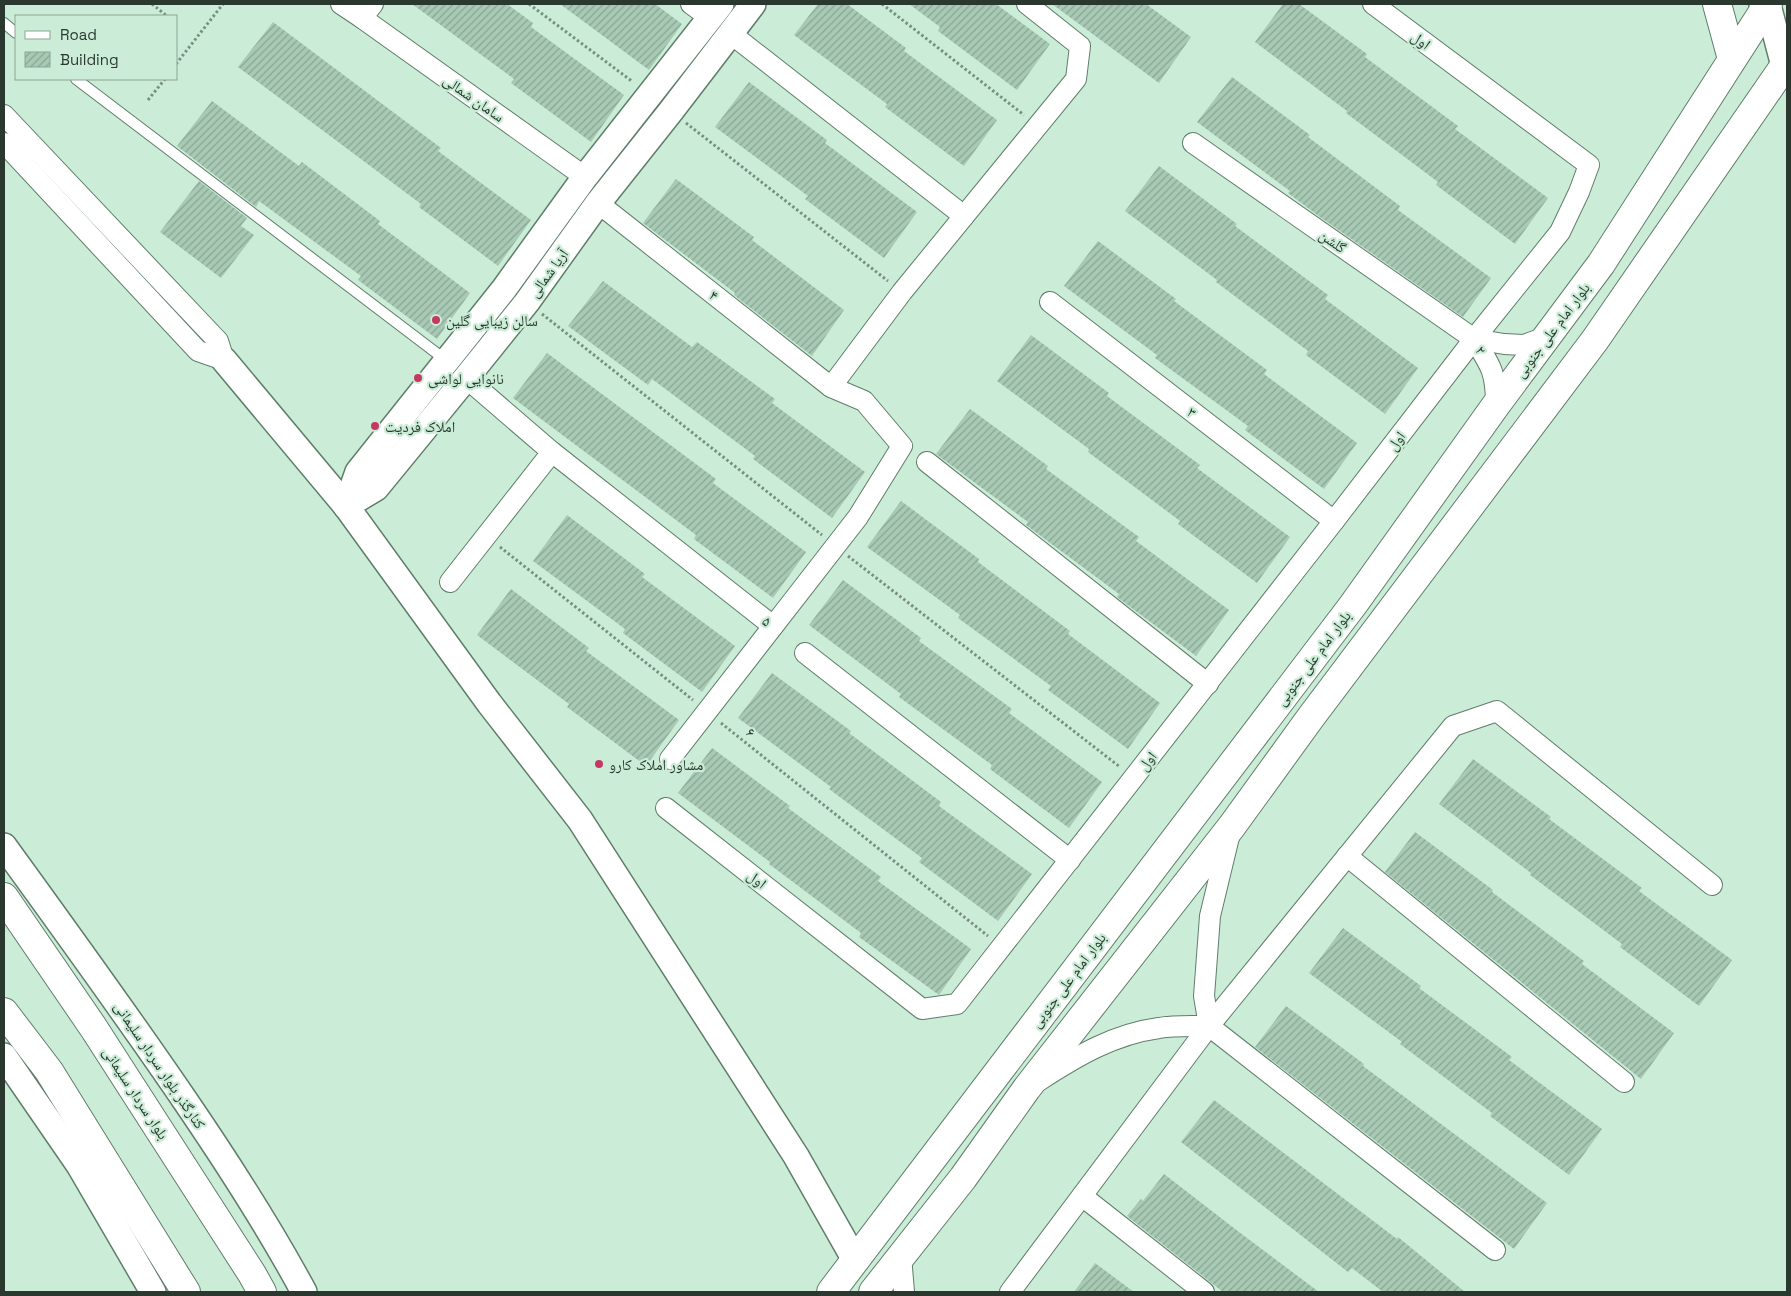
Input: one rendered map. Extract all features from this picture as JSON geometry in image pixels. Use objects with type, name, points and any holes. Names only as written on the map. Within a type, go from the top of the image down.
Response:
[{"type":"main road","points":[[1717,4],[1732,59]]},
{"type":"main road","name":"بلوار امام علی جنوبی","points":[[831,1292],[1353,605],[1496,405],[1601,264],[1765,5]]},
{"type":"main road","points":[[873,1292],[963,1178],[1023,1094],[1232,826],[1323,701],[1596,340],[1786,64]]},
{"type":"main road","name":"بلوار سردار سلیمانی","points":[[4,897],[93,1027],[257,1283]]},
{"type":"main road","points":[[4,1012],[49,1071],[186,1292]]},
{"type":"main road","points":[[992,1080],[1023,1094]]},
{"type":"street","name":"سامان شمالی","points":[[341,4],[367,11],[585,177]]},
{"type":"street","name":"آریا شمالی","points":[[346,506],[376,488],[466,378],[526,302],[598,203],[753,4]]},
{"type":"street","points":[[831,387],[902,292],[1076,78],[1080,46],[1027,4]]},
{"type":"street","name":"اول","points":[[666,808],[922,1009],[957,1004],[1208,684],[1474,339],[1560,232],[1579,192],[1589,165],[1373,4]]},
{"type":"street","points":[[1765,5],[1786,64]]},
{"type":"street","name":"آریا شمالی","points":[[346,506],[358,472],[504,289],[585,177],[650,94],[707,8]]},
{"type":"street","points":[[730,34],[964,216]]},
{"type":"street","points":[[4,115],[218,341],[224,360],[346,506],[489,703],[580,820],[796,1156],[856,1260]]},
{"type":"street","points":[[4,143],[198,350],[224,360]]},
{"type":"street","name":"گلشن","points":[[1193,143],[1474,339]]},
{"type":"street","name":"۴","points":[[598,203],[831,387],[864,401],[902,446],[858,517],[773,626]]},
{"type":"street","name":"۳","points":[[1050,302],[1334,521]]},
{"type":"street","name":"۲","points":[[1474,339],[1524,345],[1546,337]]},
{"type":"street","name":"۲","points":[[1474,339],[1490,365],[1496,382],[1496,405]]},
{"type":"street","name":"۵","points":[[466,378],[552,452],[773,626]]},
{"type":"street","points":[[450,582],[552,452]]},
{"type":"street","points":[[927,462],[1208,684]]},
{"type":"street","points":[[670,759],[773,626]]},
{"type":"street","points":[[805,653],[1070,860]]},
{"type":"street","points":[[1010,1292],[1209,1026],[1453,726],[1497,711],[1712,884]]},
{"type":"street","points":[[1209,1026],[1204,996],[1210,916],[1232,826]]},
{"type":"street","name":"کنارگذر بلوار سردار سلیمانی","points":[[4,846],[122,1008],[227,1162],[286,1257],[304,1292]]},
{"type":"street","points":[[1347,856],[1624,1082]]},
{"type":"street","points":[[93,1027],[122,1008]]},
{"type":"street","points":[[1023,1094],[1076,1056],[1116,1038],[1159,1027],[1209,1026],[1495,1250]]},
{"type":"street","points":[[4,1056],[78,1165],[152,1292]]},
{"type":"street","points":[[24,1086],[49,1071]]},
{"type":"street","points":[[1082,1196],[1204,1292]]},
{"type":"street","points":[[901,1256],[904,1292]]},
{"type":"street","points":[[257,1283],[286,1257]]},
{"type":"lane","points":[[4,23],[15,31]]},
{"type":"lane","points":[[77,80],[447,361]]},
{"type":"path","points":[[152,4],[166,15]]},
{"type":"path","points":[[178,61],[223,4]]},
{"type":"path","points":[[529,4],[650,94]]},
{"type":"path","points":[[882,4],[1038,126]]},
{"type":"path","points":[[148,100],[164,80]]},
{"type":"path","points":[[671,111],[902,292]]},
{"type":"path","name":"۶","points":[[487,536],[1002,947]]},
{"type":"building","points":[[412,4],[507,4],[533,23],[531,27],[624,95],[591,142],[511,83],[514,79]]},
{"type":"building","points":[[560,4],[655,4],[682,24],[649,70]]},
{"type":"building","points":[[818,4],[847,4],[906,48],[904,51],[997,120],[964,166],[885,107],[887,104],[794,35]]},
{"type":"building","points":[[909,4],[996,4],[1050,44],[1017,90],[938,31],[940,27]]},
{"type":"building","points":[[1052,4],[1146,4],[1191,37],[1159,83]]},
{"type":"building","points":[[1283,4],[1299,4],[1367,54],[1365,57],[1458,126],[1455,129],[1548,198],[1515,244],[1436,185],[1438,182],[1346,113],[1347,111],[1255,42]]},
{"type":"building","points":[[273,22],[441,148],[438,151],[531,220],[498,266],[419,207],[421,204],[238,67]]},
{"type":"building","points":[[1232,77],[1310,135],[1308,137],[1400,206],[1398,210],[1491,278],[1463,317],[1320,217],[1288,193],[1290,191],[1197,122]]},
{"type":"building","points":[[749,82],[827,140],[825,143],[917,212],[884,258],[805,199],[808,196],[715,127]]},
{"type":"building","points":[[212,101],[299,166],[302,162],[380,221],[378,224],[470,293],[437,339],[358,280],[361,276],[259,201],[256,207],[177,146]]},
{"type":"building","points":[[1159,166],[1237,224],[1235,226],[1328,295],[1325,299],[1418,368],[1385,414],[1306,355],[1308,351],[1125,211]]},
{"type":"building","points":[[676,179],[754,237],[752,240],[844,310],[812,356],[734,295],[735,293],[643,223]]},
{"type":"building","points":[[199,181],[247,218],[241,226],[254,235],[221,278],[160,232]]},
{"type":"building","points":[[1098,241],[1176,299],[1174,301],[1267,370],[1264,374],[1357,443],[1324,489],[1245,430],[1248,426],[1155,358],[1157,355],[1064,286]]},
{"type":"building","points":[[603,281],[692,347],[697,342],[775,399],[772,403],[865,472],[832,518],[753,459],[755,456],[652,379],[648,385],[568,326]]},
{"type":"building","points":[[1031,335],[1109,393],[1107,396],[1200,465],[1197,468],[1290,537],[1257,583],[1178,524],[1180,521],[1088,452],[1089,449],[997,381]]},
{"type":"building","points":[[547,353],[716,479],[713,483],[806,552],[773,598],[694,539],[696,535],[513,398]]},
{"type":"building","points":[[970,409],[1048,466],[1046,469],[1139,537],[1136,541],[1229,610],[1196,656],[1117,597],[1119,594],[1026,525],[1028,522],[936,454]]},
{"type":"building","points":[[901,501],[979,559],[978,562],[1070,631],[1068,634],[1160,703],[1128,749],[1048,690],[1051,686],[958,618],[960,615],[867,547]]},
{"type":"building","points":[[567,515],[645,574],[642,577],[735,646],[702,692],[623,633],[625,629],[533,561]]},
{"type":"building","points":[[843,580],[921,638],[919,641],[1012,709],[1009,713],[1102,782],[1069,828],[990,769],[992,765],[899,697],[901,694],[809,625]]},
{"type":"building","points":[[511,589],[589,648],[586,651],[679,720],[646,766],[567,707],[569,704],[477,635]]},
{"type":"building","points":[[772,673],[851,731],[849,733],[941,802],[939,806],[1032,874],[998,921],[919,862],[922,858],[738,718]]},
{"type":"building","points":[[712,748],[790,806],[788,808],[881,877],[878,881],[971,949],[939,995],[859,937],[861,933],[678,793]]},
{"type":"building","points":[[1473,759],[1551,817],[1549,819],[1642,888],[1639,891],[1732,960],[1699,1006],[1620,947],[1622,944],[1530,875],[1531,873],[1439,804]]},
{"type":"building","points":[[1415,832],[1493,890],[1492,892],[1584,961],[1582,964],[1674,1033],[1641,1079],[1385,872]]},
{"type":"building","points":[[1343,928],[1421,986],[1419,988],[1512,1057],[1509,1060],[1602,1129],[1569,1175],[1490,1116],[1492,1113],[1400,1044],[1402,1042],[1309,973]]},
{"type":"building","points":[[1286,1006],[1364,1064],[1363,1066],[1547,1203],[1514,1249],[1255,1047]]},
{"type":"building","points":[[1214,1100],[1397,1239],[1398,1237],[1465,1292],[1383,1292],[1352,1268],[1348,1272],[1181,1142]]},
{"type":"building","points":[[1164,1174],[1319,1292],[1223,1292],[1127,1216],[1141,1199],[1143,1201]]},
{"type":"building","points":[[1095,1263],[1134,1292],[1074,1292]]},
{"type":"place","name":"سالن زیبایی گلین","points":[[436,320]]},
{"type":"place","name":"نانوایی لواشی","points":[[418,378]]},
{"type":"place","name":"املاک فردیت","points":[[375,426]]},
{"type":"place","name":"مشاور املاک کارو","points":[[599,764]]}]
